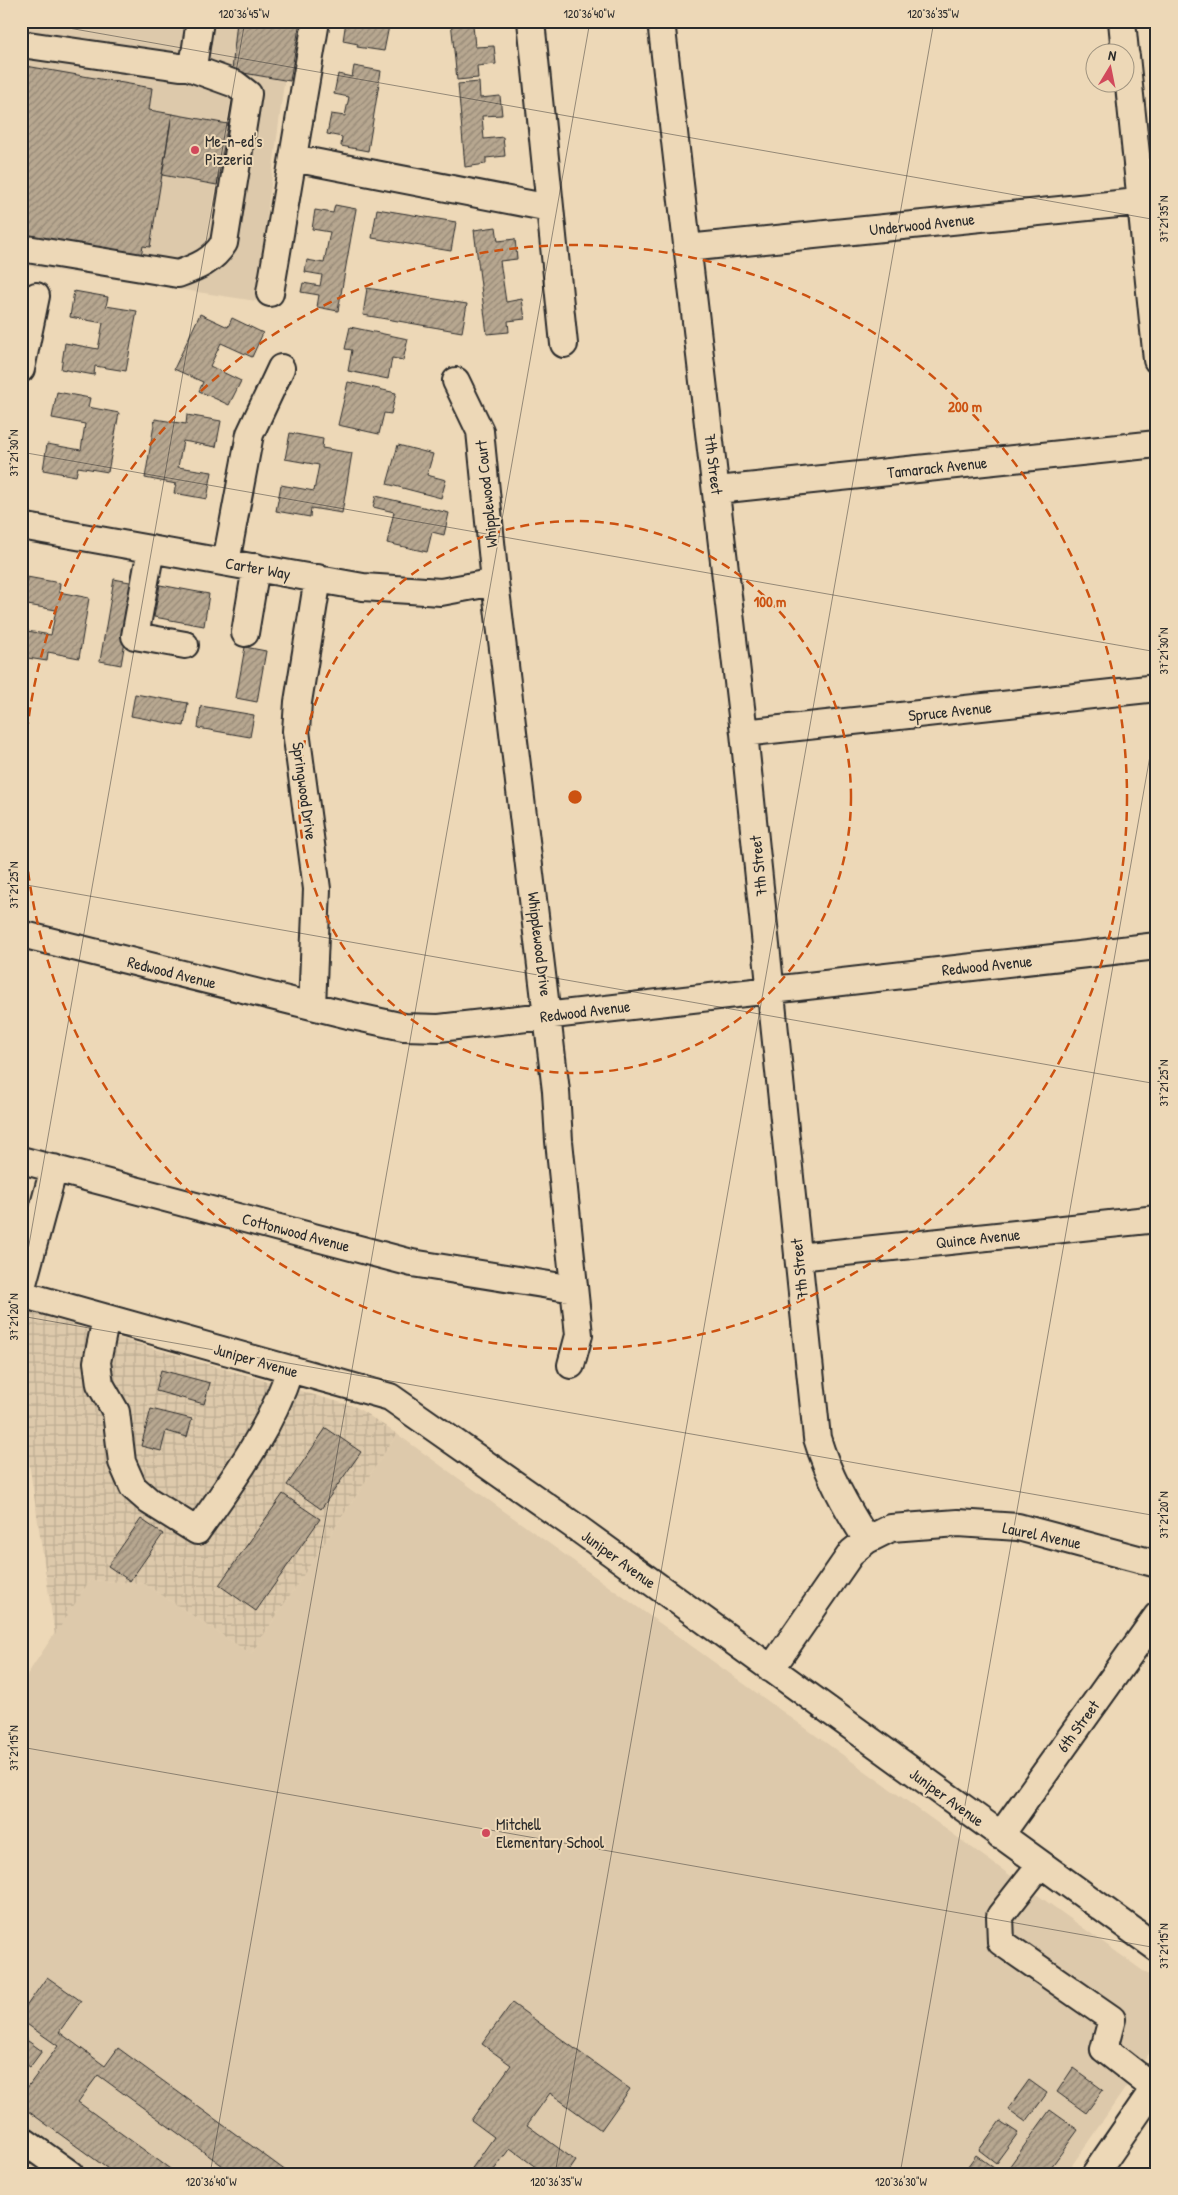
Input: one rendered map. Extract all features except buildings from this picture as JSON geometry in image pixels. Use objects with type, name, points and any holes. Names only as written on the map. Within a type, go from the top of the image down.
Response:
[{"type":"street","points":[[188,66],[194,60],[200,21]]},
{"type":"street","points":[[270,293],[316,21]]},
{"type":"street","points":[[531,21],[564,344]]},
{"type":"street","name":"7th Street","points":[[661,21],[744,733],[817,1438],[825,1464],[840,1497],[867,1540]]},
{"type":"street","points":[[1122,21],[1124,42]]},
{"type":"street","points":[[21,44],[180,67],[188,66],[235,84],[248,94],[224,244],[217,255],[199,266],[178,274],[21,248]]},
{"type":"street","points":[[1131,92],[1149,200],[1157,360]]},
{"type":"street","points":[[293,158],[550,208]]},
{"type":"street","name":"Underwood Avenue","points":[[687,248],[1149,200]]},
{"type":"street","points":[[21,369],[36,296]]},
{"type":"street","points":[[226,562],[250,434],[281,368]]},
{"type":"street","name":"Whipplewood Court","points":[[456,381],[480,431],[495,582]]},
{"type":"street","name":"Tamarack Avenue","points":[[717,490],[1157,444]]},
{"type":"street","name":"Carter Way","points":[[21,526],[363,587],[441,592],[495,582]]},
{"type":"street","points":[[152,548],[135,636],[185,645]]},
{"type":"street","points":[[245,633],[256,567]]},
{"type":"street","name":"Springwood Drive","points":[[312,1006],[316,889],[296,731],[298,702],[318,578]]},
{"type":"street","name":"Whipplewood Drive","points":[[495,582],[548,1015],[579,1335],[571,1365]]},
{"type":"street","name":"Spruce Avenue","points":[[744,733],[1157,688]]},
{"type":"street","name":"Redwood Avenue","points":[[21,934],[404,1027],[439,1028],[1157,946]]},
{"type":"street","name":"Cottonwood Avenue","points":[[21,1160],[412,1263],[574,1289]]},
{"type":"street","points":[[21,1293],[54,1168]]},
{"type":"street","name":"Quince Avenue","points":[[798,1257],[1157,1219]]},
{"type":"street","name":"Juniper Avenue","points":[[21,1293],[390,1396],[573,1525],[1157,1948]]},
{"type":"street","points":[[106,1318],[97,1362],[100,1384],[116,1412],[122,1462],[133,1487],[149,1501],[197,1531],[226,1491],[273,1415],[290,1369]]},
{"type":"street","name":"Laurel Avenue","points":[[867,1540],[891,1528],[958,1523],[1018,1527],[1157,1564]]},
{"type":"street","points":[[771,1669],[852,1552],[867,1540]]},
{"type":"street","name":"6th Street","points":[[1000,1836],[1157,1616]]},
{"type":"street","points":[[1040,1865],[1000,1916],[1001,1942],[1112,2019],[1104,2049],[1155,2086],[1095,2174]]},
{"type":"street","points":[[21,2139],[70,2174]]},
{"type":"shaded area","points":[[21,21],[292,21],[256,301],[21,265]]},
{"type":"shaded area","points":[[21,1310],[356,1407],[397,1434],[251,1654],[145,1584],[90,1580],[55,1635],[21,1409]]},
{"type":"shaded area","name":"Mitchell Elementary School","points":[[397,1434],[1157,1981],[1157,2042],[1066,2174],[38,2174],[21,2161],[21,1684],[90,1580],[145,1584],[251,1654]]},
{"type":"place","name":"Me-n-ed's Pizzeria","points":[[195,150]]},
{"type":"place","name":"Mitchell Elementary School","points":[[486,1833]]}]
